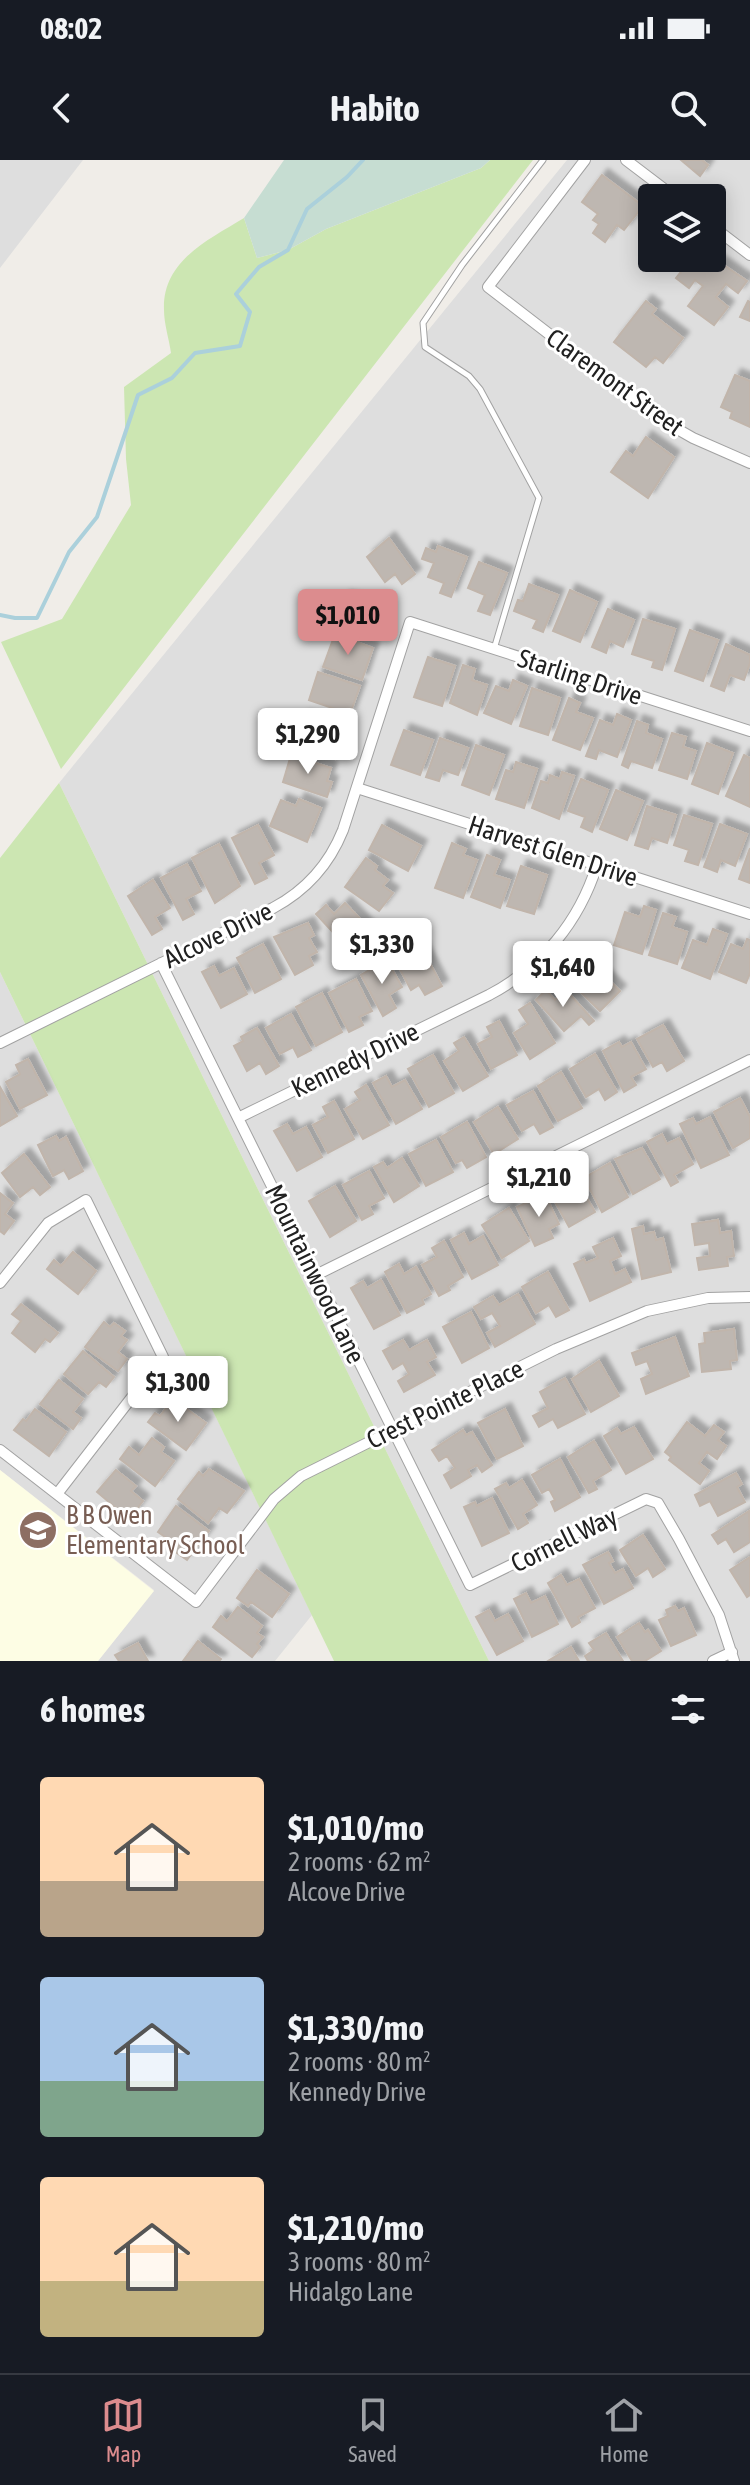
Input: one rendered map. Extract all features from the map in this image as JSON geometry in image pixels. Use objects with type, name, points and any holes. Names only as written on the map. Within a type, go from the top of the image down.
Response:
[{"type":"street","name":"Claremont Street","points":[[585,160],[488,287],[654,415],[693,438],[750,463]]},
{"type":"street","points":[[626,160],[658,184]]},
{"type":"street","points":[[726,237],[750,255]]},
{"type":"street","name":"Starling Drive","points":[[410,622],[750,731]]},
{"type":"street","name":"Alcove Drive","points":[[0,1043],[277,906],[305,886],[336,846],[410,622]]},
{"type":"street","name":"Harvest Glen Drive","points":[[357,788],[750,914]]},
{"type":"street","name":"Kennedy Drive","points":[[238,1118],[489,995],[517,978],[547,953],[568,927],[587,894],[597,865]]},
{"type":"street","name":"Mountainwood Lane","points":[[161,963],[470,1585]]},
{"type":"street","points":[[316,1275],[750,1060]]},
{"type":"street","points":[[0,1283],[48,1223],[86,1200],[163,1357],[57,1494],[0,1450]]},
{"type":"street","name":"Crest Pointe Place","points":[[57,1494],[196,1602],[274,1499],[301,1476],[556,1349],[647,1311],[708,1298],[750,1297]]},
{"type":"street","name":"Cornell Way","points":[[470,1585],[646,1499],[658,1503],[719,1615],[733,1656]]},
{"type":"street","points":[[713,1661],[733,1656]]},
{"type":"lane","points":[[494,649],[539,498],[480,389],[469,376],[425,347],[423,323],[462,265],[543,160]]},
{"type":"shaded area","points":[[0,160],[83,160],[0,268]]},
{"type":"shaded area","points":[[284,160],[490,160],[481,168],[326,229],[288,250],[257,258],[244,218]]},
{"type":"shaded area","points":[[567,160],[750,160],[750,1661],[489,1661],[59,783]]},
{"type":"shaded area","points":[[0,972],[312,1615],[275,1661],[98,1661],[154,1590],[0,1470]]},
{"type":"shaded area","name":"B B Owen Elementary School","points":[[0,1470],[154,1591],[98,1661],[0,1661]]},
{"type":"green space","points":[[490,160],[533,160],[61,769],[1,642],[62,619],[131,505],[124,387],[171,353],[164,315],[165,293],[179,265],[202,244],[244,218],[257,258],[288,250],[326,229],[481,168]]},
{"type":"green space","points":[[59,783],[489,1661],[334,1661],[0,972],[0,858]]},
{"type":"building","points":[[681,160],[702,160],[708,165],[700,176]]},
{"type":"building","points":[[602,175],[638,202],[638,212],[624,230],[617,225],[605,242],[593,233],[599,224],[593,220],[598,214],[582,202]]},
{"type":"building","points":[[726,267],[747,281],[738,293],[726,284],[716,297],[728,307],[714,325],[688,306],[703,286],[695,280],[689,288],[676,278],[681,272],[726,272]]},
{"type":"building","points":[[646,301],[656,309],[652,314],[683,338],[663,363],[655,357],[646,367],[614,342]]},
{"type":"building","points":[[750,302],[750,321],[740,317]]},
{"type":"building","points":[[735,375],[750,381],[750,427],[730,418],[732,412],[721,407]]},
{"type":"building","points":[[646,437],[674,457],[648,498],[611,472],[626,451],[633,456]]},
{"type":"building","points":[[389,538],[415,574],[402,584],[395,574],[385,582],[367,557]]},
{"type":"building","points":[[438,546],[467,557],[451,597],[440,593],[444,583],[428,577],[434,563],[422,559],[426,548],[436,552]]},
{"type":"building","points":[[479,562],[507,573],[490,615],[478,611],[485,595],[468,588]]},
{"type":"building","points":[[529,584],[558,595],[543,632],[533,628],[537,620],[514,611],[518,600],[523,601]]},
{"type":"building","points":[[570,590],[597,602],[580,642],[553,631]]},
{"type":"building","points":[[345,597],[382,608],[377,623],[366,619],[362,633],[336,624]]},
{"type":"building","points":[[608,609],[634,620],[623,647],[610,641],[606,653],[592,647]]},
{"type":"building","points":[[643,619],[675,629],[662,670],[652,667],[654,661],[632,654]]},
{"type":"building","points":[[690,630],[718,640],[703,681],[675,671]]},
{"type":"building","points":[[335,634],[373,648],[362,680],[323,667]]},
{"type":"building","points":[[726,644],[750,655],[750,663],[744,680],[730,675],[724,691],[711,686]]},
{"type":"building","points":[[428,657],[455,666],[442,706],[414,697]]},
{"type":"building","points":[[463,665],[475,669],[472,680],[487,685],[477,715],[450,703]]},
{"type":"building","points":[[318,672],[360,686],[350,714],[309,700]]},
{"type":"building","points":[[513,680],[527,686],[511,724],[484,713],[496,686],[509,691]]},
{"type":"building","points":[[532,688],[560,698],[548,735],[520,726]]},
{"type":"building","points":[[569,698],[580,703],[576,712],[593,718],[580,750],[553,740]]},
{"type":"building","points":[[617,714],[631,720],[617,757],[599,750],[596,759],[586,756],[600,720],[613,725]]},
{"type":"building","points":[[304,717],[345,730],[335,759],[295,746]]},
{"type":"building","points":[[637,721],[648,725],[646,733],[662,739],[652,768],[631,761],[628,768],[622,765]]},
{"type":"building","points":[[404,730],[433,740],[420,775],[391,765]]},
{"type":"building","points":[[672,733],[686,737],[683,747],[696,751],[687,779],[659,770]]},
{"type":"building","points":[[440,738],[468,748],[458,775],[443,770],[439,781],[426,777]]},
{"type":"building","points":[[707,743],[733,753],[718,794],[692,784]]},
{"type":"building","points":[[476,745],[504,755],[489,795],[462,785]]},
{"type":"building","points":[[291,755],[331,768],[327,781],[332,782],[327,797],[283,782]]},
{"type":"building","points":[[744,755],[750,758],[750,807],[726,796]]},
{"type":"building","points":[[516,762],[537,769],[524,808],[496,799],[506,770],[513,772]]},
{"type":"building","points":[[562,772],[574,776],[559,819],[532,808],[541,781],[548,783],[550,775],[560,779]]},
{"type":"building","points":[[581,779],[608,790],[592,832],[581,827],[585,817],[568,811]]},
{"type":"building","points":[[616,790],[643,801],[627,840],[600,829]]},
{"type":"building","points":[[299,799],[321,808],[307,842],[270,826],[281,800],[296,806]]},
{"type":"building","points":[[647,806],[676,815],[667,843],[652,838],[648,849],[635,845]]},
{"type":"building","points":[[684,815],[712,824],[698,865],[685,861],[689,850],[674,845]]},
{"type":"building","points":[[720,824],[747,834],[735,866],[721,860],[717,872],[704,867]]},
{"type":"building","points":[[258,825],[274,855],[259,863],[267,878],[255,884],[232,838]]},
{"type":"building","points":[[382,825],[421,846],[408,871],[369,850]]},
{"type":"building","points":[[452,843],[466,849],[463,855],[477,860],[463,898],[435,888]]},
{"type":"building","points":[[219,844],[240,886],[215,903],[192,858]]},
{"type":"building","points":[[750,848],[750,883],[739,879]]},
{"type":"building","points":[[487,855],[500,860],[494,875],[510,880],[500,908],[471,897]]},
{"type":"building","points":[[366,858],[388,880],[383,886],[393,893],[379,911],[345,887]]},
{"type":"building","points":[[187,864],[201,891],[186,899],[194,914],[183,920],[161,878]]},
{"type":"building","points":[[521,866],[547,875],[534,914],[507,906]]},
{"type":"building","points":[[153,880],[170,908],[155,917],[162,929],[152,935],[128,896]]},
{"type":"building","points":[[345,903],[372,931],[360,942],[352,934],[343,943],[316,914],[326,905],[334,914]]},
{"type":"building","points":[[644,906],[656,910],[642,954],[614,945],[625,912],[640,917]]},
{"type":"building","points":[[663,913],[676,917],[672,927],[687,932],[677,964],[649,955]]},
{"type":"building","points":[[308,923],[314,935],[309,938],[317,952],[309,956],[313,965],[295,975],[274,937]]},
{"type":"building","points":[[713,929],[727,934],[710,979],[682,968],[693,940],[707,945]]},
{"type":"building","points":[[747,939],[750,940],[750,973],[746,983],[719,972],[731,944],[743,949]]},
{"type":"building","points":[[263,944],[281,979],[255,993],[237,958]]},
{"type":"building","points":[[421,946],[442,986],[425,995],[419,985],[411,990],[395,960]]},
{"type":"building","points":[[387,960],[402,987],[389,995],[396,1008],[383,1016],[361,975]]},
{"type":"building","points":[[214,966],[219,976],[234,968],[247,994],[221,1008],[202,972]]},
{"type":"building","points":[[573,966],[586,979],[597,968],[620,991],[600,1011],[564,976]]},
{"type":"building","points":[[356,979],[372,1011],[359,1017],[363,1025],[349,1032],[329,993]]},
{"type":"building","points":[[546,990],[555,1000],[566,990],[594,1021],[589,1025],[581,1016],[564,1031],[536,1000]]},
{"type":"building","points":[[322,993],[342,1032],[316,1046],[296,1007]]},
{"type":"building","points":[[530,1003],[555,1043],[530,1059],[514,1033],[528,1024],[519,1010]]},
{"type":"building","points":[[291,1014],[311,1050],[298,1057],[293,1047],[280,1054],[266,1028]]},
{"type":"building","points":[[499,1021],[517,1055],[491,1069],[478,1044],[492,1037],[487,1027]]},
{"type":"building","points":[[663,1025],[684,1061],[667,1071],[662,1062],[653,1067],[637,1039]]},
{"type":"building","points":[[257,1028],[279,1066],[266,1074],[260,1063],[247,1071],[234,1046],[243,1041],[241,1037]]},
{"type":"building","points":[[464,1037],[488,1076],[463,1091],[444,1061],[459,1051],[454,1043]]},
{"type":"building","points":[[619,1042],[622,1047],[631,1042],[646,1069],[631,1077],[636,1085],[624,1092],[603,1051]]},
{"type":"building","points":[[595,1054],[617,1092],[605,1100],[599,1089],[586,1097],[570,1069]]},
{"type":"building","points":[[433,1055],[454,1093],[429,1107],[408,1069]]},
{"type":"building","points":[[28,1059],[47,1095],[20,1109],[6,1082],[20,1074],[16,1065]]},
{"type":"building","points":[[561,1072],[582,1108],[558,1121],[538,1086]]},
{"type":"building","points":[[386,1076],[392,1087],[405,1080],[422,1109],[396,1124],[373,1083]]},
{"type":"building","points":[[366,1085],[389,1125],[363,1139],[345,1109],[360,1100],[355,1092]]},
{"type":"building","points":[[0,1087],[17,1116],[0,1126]]},
{"type":"building","points":[[533,1091],[553,1127],[540,1134],[534,1124],[522,1131],[507,1105]]},
{"type":"building","points":[[740,1098],[750,1117],[750,1138],[733,1148],[714,1112]]},
{"type":"building","points":[[334,1101],[354,1139],[328,1153],[313,1125],[328,1117],[323,1107]]},
{"type":"building","points":[[498,1107],[518,1139],[494,1154],[474,1122]]},
{"type":"building","points":[[710,1117],[729,1155],[701,1168],[680,1124],[693,1118],[696,1124]]},
{"type":"building","points":[[467,1122],[486,1157],[467,1168],[462,1160],[456,1163],[441,1137]]},
{"type":"building","points":[[287,1124],[293,1134],[306,1127],[322,1157],[297,1171],[274,1131]]},
{"type":"building","points":[[662,1134],[667,1144],[679,1138],[693,1164],[674,1175],[678,1182],[671,1186],[647,1142]]},
{"type":"building","points":[[56,1136],[59,1141],[66,1137],[83,1171],[69,1179],[64,1170],[53,1176],[38,1145]]},
{"type":"building","points":[[436,1140],[453,1172],[426,1186],[409,1154]]},
{"type":"building","points":[[642,1148],[660,1179],[633,1194],[615,1159]]},
{"type":"building","points":[[24,1154],[50,1187],[40,1195],[33,1187],[20,1197],[2,1173]]},
{"type":"building","points":[[402,1158],[419,1186],[394,1202],[374,1167],[383,1162],[387,1168]]},
{"type":"building","points":[[610,1163],[628,1197],[602,1212],[584,1178]]},
{"type":"building","points":[[369,1171],[384,1198],[369,1206],[373,1214],[362,1220],[343,1185]]},
{"type":"building","points":[[562,1184],[567,1193],[580,1186],[595,1212],[569,1227],[549,1191]]},
{"type":"building","points":[[335,1186],[356,1221],[330,1237],[309,1201]]},
{"type":"building","points":[[0,1193],[13,1203],[5,1214],[14,1221],[4,1234],[0,1231]]},
{"type":"building","points":[[545,1194],[559,1224],[549,1229],[553,1238],[535,1246],[517,1207]]},
{"type":"building","points":[[509,1208],[529,1241],[502,1258],[482,1225]]},
{"type":"building","points":[[718,1220],[720,1233],[731,1231],[734,1256],[727,1257],[728,1266],[699,1270],[697,1258],[710,1256],[709,1243],[695,1245],[692,1224]]},
{"type":"building","points":[[643,1226],[644,1234],[654,1232],[656,1240],[663,1238],[671,1272],[642,1279],[632,1229]]},
{"type":"building","points":[[464,1233],[469,1244],[483,1236],[498,1265],[472,1279],[451,1240]]},
{"type":"building","points":[[613,1238],[621,1256],[610,1261],[615,1274],[625,1269],[631,1282],[590,1301],[574,1264],[584,1259],[586,1263],[598,1258],[593,1247]]},
{"type":"building","points":[[444,1241],[463,1277],[439,1296],[422,1265],[437,1257],[432,1248]]},
{"type":"building","points":[[73,1252],[96,1271],[78,1294],[47,1269],[54,1260],[61,1266]]},
{"type":"building","points":[[399,1264],[404,1274],[416,1267],[431,1294],[422,1299],[424,1304],[407,1313],[385,1272]]},
{"type":"building","points":[[548,1272],[569,1310],[556,1317],[549,1305],[536,1313],[522,1287]]},
{"type":"building","points":[[381,1280],[400,1315],[374,1329],[351,1288],[363,1281],[367,1288]]},
{"type":"building","points":[[518,1294],[535,1324],[495,1347],[487,1333],[500,1326],[492,1313],[481,1319],[474,1307],[493,1296],[499,1305]]},
{"type":"building","points":[[21,1304],[58,1333],[50,1342],[45,1339],[35,1352],[12,1333],[21,1321],[12,1314]]},
{"type":"building","points":[[471,1312],[489,1348],[462,1363],[443,1327]]},
{"type":"building","points":[[104,1322],[110,1327],[114,1323],[125,1331],[121,1336],[127,1340],[118,1352],[127,1359],[118,1371],[85,1347]]},
{"type":"building","points":[[734,1329],[737,1360],[730,1361],[731,1369],[702,1372],[699,1344],[705,1343],[704,1333]]},
{"type":"building","points":[[675,1337],[689,1376],[646,1394],[641,1379],[652,1374],[647,1361],[636,1365],[632,1353]]},
{"type":"building","points":[[403,1340],[409,1350],[427,1340],[436,1357],[427,1362],[435,1375],[404,1392],[398,1381],[409,1374],[403,1363],[393,1369],[383,1351]]},
{"type":"building","points":[[83,1351],[114,1377],[106,1387],[99,1382],[88,1394],[64,1374]]},
{"type":"building","points":[[599,1361],[619,1396],[591,1412],[572,1379]]},
{"type":"building","points":[[565,1378],[585,1414],[558,1428],[553,1419],[539,1427],[533,1416],[548,1408],[540,1392]]},
{"type":"building","points":[[59,1380],[83,1399],[73,1412],[81,1418],[73,1429],[40,1404]]},
{"type":"building","points":[[173,1399],[206,1423],[186,1450],[148,1422],[155,1413],[160,1416]]},
{"type":"building","points":[[35,1409],[66,1432],[49,1456],[14,1430]]},
{"type":"building","points":[[505,1409],[523,1446],[497,1459],[478,1423]]},
{"type":"building","points":[[687,1422],[705,1436],[714,1425],[724,1432],[718,1440],[726,1446],[717,1459],[707,1452],[699,1463],[709,1471],[700,1484],[669,1460],[671,1457],[665,1452]]},
{"type":"building","points":[[634,1427],[653,1459],[626,1474],[604,1436],[617,1428],[621,1434]]},
{"type":"building","points":[[463,1430],[466,1435],[472,1432],[492,1465],[482,1472],[477,1465],[468,1470],[471,1476],[451,1488],[444,1475],[455,1468],[447,1456],[439,1461],[432,1450]]},
{"type":"building","points":[[152,1438],[164,1447],[161,1452],[174,1461],[155,1486],[120,1459],[129,1447],[139,1455]]},
{"type":"building","points":[[594,1441],[611,1470],[593,1481],[597,1489],[589,1493],[568,1457]]},
{"type":"building","points":[[560,1459],[580,1497],[555,1511],[551,1502],[555,1500],[549,1489],[542,1493],[532,1475]]},
{"type":"building","points":[[209,1469],[244,1491],[227,1513],[219,1508],[208,1523],[178,1499],[199,1472],[203,1476]]},
{"type":"building","points":[[116,1470],[136,1486],[131,1491],[143,1501],[129,1519],[97,1492]]},
{"type":"building","points":[[736,1473],[742,1484],[737,1487],[745,1502],[718,1516],[710,1501],[700,1506],[695,1495]]},
{"type":"building","points":[[522,1480],[537,1505],[523,1514],[528,1523],[518,1529],[495,1489],[506,1483],[509,1488]]},
{"type":"building","points":[[492,1498],[509,1533],[482,1546],[464,1507],[475,1502],[477,1506]]},
{"type":"building","points":[[176,1506],[209,1531],[187,1560],[174,1551],[178,1546],[158,1532]]},
{"type":"building","points":[[749,1511],[750,1542],[734,1552],[726,1539],[718,1544],[712,1535]]},
{"type":"building","points":[[643,1535],[665,1569],[653,1577],[648,1568],[636,1576],[620,1550]]},
{"type":"building","points":[[608,1552],[613,1561],[609,1563],[615,1573],[623,1569],[633,1588],[604,1604],[583,1565]]},
{"type":"building","points":[[750,1557],[750,1595],[747,1597],[730,1570]]},
{"type":"building","points":[[257,1570],[289,1594],[272,1617],[251,1602],[248,1606],[237,1598]]},
{"type":"building","points":[[561,1575],[567,1585],[579,1579],[595,1608],[578,1617],[580,1622],[572,1627],[548,1583]]},
{"type":"building","points":[[526,1593],[531,1603],[545,1596],[558,1624],[532,1637],[514,1599]]},
{"type":"building","points":[[675,1606],[678,1611],[684,1608],[696,1635],[671,1646],[659,1620],[668,1616],[666,1610]]},
{"type":"building","points":[[238,1607],[262,1626],[257,1633],[263,1637],[257,1644],[260,1647],[252,1657],[213,1627],[221,1616],[227,1621]]},
{"type":"building","points":[[489,1610],[495,1621],[508,1614],[523,1641],[497,1655],[476,1617]]},
{"type":"building","points":[[639,1623],[645,1632],[648,1630],[661,1651],[645,1661],[632,1661],[617,1637]]},
{"type":"building","points":[[606,1633],[623,1661],[588,1661],[585,1656],[594,1650],[589,1643]]},
{"type":"building","points":[[198,1641],[221,1659],[183,1661]]},
{"type":"building","points":[[138,1643],[148,1661],[119,1661],[115,1655]]},
{"type":"building","points":[[571,1647],[579,1661],[548,1661]]},
{"type":"waterway","points":[[0,615],[37,618],[69,552],[97,517],[138,395],[172,378],[195,353],[240,346],[250,312],[236,294],[259,267],[288,250],[307,209],[363,160]]},
{"type":"place","name":"B B Owen Elementary School","points":[[38,1530]]}]
